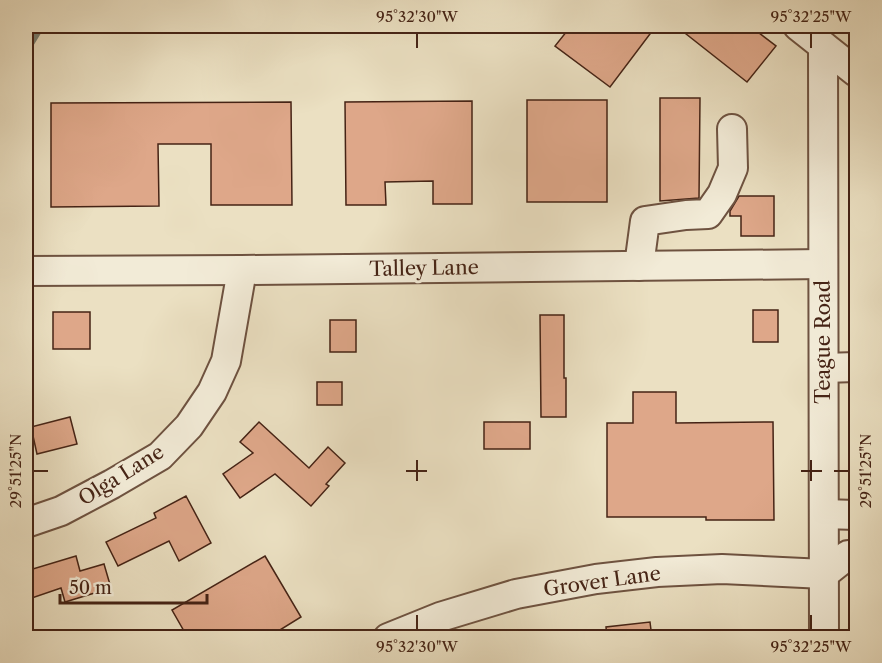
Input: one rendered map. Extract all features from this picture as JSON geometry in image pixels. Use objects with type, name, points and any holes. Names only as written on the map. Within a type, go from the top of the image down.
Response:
[{"type":"street","points":[[798,26],[856,72]]},
{"type":"street","name":"Teague Road","points":[[823,46],[824,638]]},
{"type":"street","points":[[639,266],[645,221],[708,214],[722,194],[733,168],[732,129]]},
{"type":"street","name":"Talley Lane","points":[[26,270],[823,264]]},
{"type":"street","name":"Olga Lane","points":[[26,523],[61,511],[160,456],[189,426],[212,392],[226,361],[242,270]]},
{"type":"street","points":[[824,368],[856,367]]},
{"type":"street","points":[[824,514],[856,514]]},
{"type":"street","points":[[824,574],[848,555],[856,555]]},
{"type":"street","name":"Grover Lane","points":[[388,638],[440,617],[516,594],[596,579],[657,572],[722,569],[824,574]]},
{"type":"building","points":[[571,26],[656,26],[610,87],[555,46]]},
{"type":"building","points":[[676,26],[750,26],[776,46],[747,82]]},
{"type":"building","points":[[660,98],[700,98],[699,198],[660,201]]},
{"type":"building","points":[[527,100],[607,100],[607,202],[527,202]]},
{"type":"building","points":[[472,101],[472,204],[433,204],[433,181],[385,182],[386,205],[346,205],[345,102]]},
{"type":"building","points":[[291,102],[292,205],[211,205],[211,144],[158,144],[159,206],[51,207],[51,103]]},
{"type":"building","points":[[739,196],[774,196],[774,236],[741,236],[741,216],[730,216],[730,211]]},
{"type":"building","points":[[753,310],[778,310],[778,342],[753,342]]},
{"type":"building","points":[[53,312],[90,312],[90,349],[53,349]]},
{"type":"building","points":[[540,315],[564,315],[566,417],[541,417]]},
{"type":"building","points":[[330,320],[356,320],[356,352],[330,352]]},
{"type":"building","points":[[317,382],[342,382],[342,405],[317,405]]},
{"type":"building","points":[[633,392],[676,392],[676,423],[773,422],[774,520],[607,517],[607,423],[633,423]]},
{"type":"building","points":[[70,417],[77,444],[37,454],[31,427]]},
{"type":"building","points":[[259,422],[309,468],[328,447],[345,463],[326,484],[329,486],[311,506],[275,474],[240,498],[223,474],[253,453],[240,442]]},
{"type":"building","points":[[484,422],[530,422],[530,449],[484,449]]},
{"type":"building","points":[[186,496],[211,543],[179,561],[169,541],[118,566],[106,542],[156,518],[154,513]]},
{"type":"building","points":[[76,556],[80,571],[104,564],[111,588],[65,602],[61,588],[26,600],[26,571]]},
{"type":"building","points":[[265,556],[301,617],[267,638],[188,638],[172,610]]},
{"type":"building","points":[[650,622],[652,638],[607,638],[606,627]]},
{"type":"waterway","points":[[26,52],[42,26]]}]
